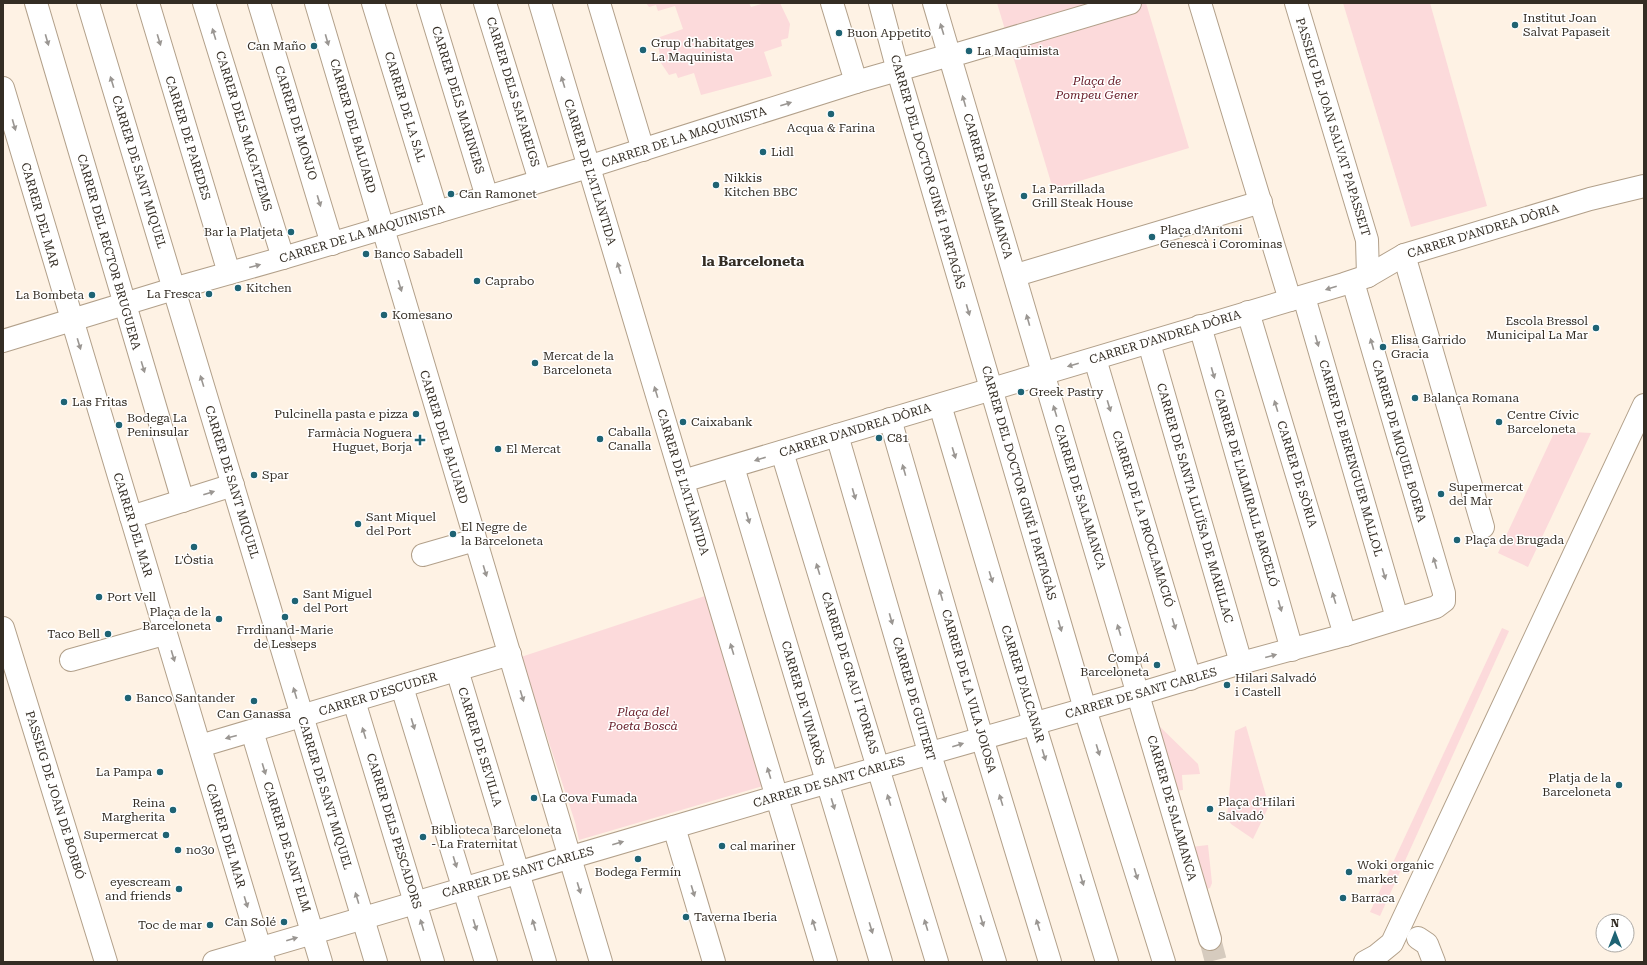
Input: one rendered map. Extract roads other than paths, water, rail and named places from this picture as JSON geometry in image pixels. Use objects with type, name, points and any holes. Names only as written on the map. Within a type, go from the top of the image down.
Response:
[{"type":"street","name":"CARRER DEL RECTOR BRUGUERA","points":[[36,3],[183,501]]},
{"type":"street","name":"CARRER DE SANT MIQUEL","points":[[88,3],[376,962]]},
{"type":"street","name":"CARRER DE PAREDES","points":[[148,3],[228,273]]},
{"type":"street","name":"CARRER DELS MAGATZEMS","points":[[204,3],[283,258]]},
{"type":"street","name":"CARRER DE MONJO","points":[[259,3],[332,244]]},
{"type":"street","name":"CARRER DEL BALUARD","points":[[316,3],[601,962]]},
{"type":"street","name":"CARRER DE LA SAL","points":[[373,3],[437,212]]},
{"type":"street","name":"CARRER DELS MARINERS","points":[[428,3],[487,197]]},
{"type":"street","name":"CARRER DELS SAFAREIGS","points":[[485,3],[540,181]]},
{"type":"street","name":"CARRER DE L'ATLÀNTIDA","points":[[540,3],[826,962]]},
{"type":"street","points":[[599,3],[643,150]]},
{"type":"street","points":[[832,3],[856,82]]},
{"type":"street","name":"CARRER DEL DOCTOR GINÉ I PARTAGÀS","points":[[880,3],[898,71],[1085,709],[1164,962]]},
{"type":"street","name":"CARRER DE SALAMANCA","points":[[934,3],[955,54],[1044,374],[1210,939]]},
{"type":"street","name":"CARRER DE LA MAQUINISTA","points":[[3,341],[588,167],[856,82],[1130,3]]},
{"type":"street","name":"CARRER DE BERENGUER MALLOL","points":[[1200,3],[1261,202],[1297,298],[1397,618]]},
{"type":"street","name":"PASSEIG DE JOAN SALVAT PAPASSEIT","points":[[1296,3],[1367,240],[1361,279]]},
{"type":"street","name":"CARRER DEL MAR","points":[[3,88],[262,955]]},
{"type":"street","name":"CARRER D'ANDREA DÒRIA","points":[[683,481],[1361,279],[1404,255],[1590,199],[1644,186]]},
{"type":"street","points":[[1023,273],[1261,202]]},
{"type":"street","points":[[1404,255],[1484,527]]},
{"type":"street","name":"CARRER DE MIQUEL BOERA","points":[[1361,279],[1444,593],[1444,601]]},
{"type":"street","name":"CARRER DE SÒRIA","points":[[1248,312],[1345,635]]},
{"type":"street","name":"CARRER DE L'ALMIRALL BARCELÓ","points":[[1200,326],[1292,650]]},
{"type":"street","name":"CARRER DE SANTA LLUÏSA DE MARILLAC","points":[[1149,343],[1241,663]]},
{"type":"street","name":"CARRER DE LA PROCLAMACIÓ","points":[[1095,359],[1190,679]]},
{"type":"street","name":"CARRER D'ALCANAR","points":[[940,405],[1034,724],[1107,962]]},
{"type":"street","points":[[1365,962],[1376,956],[1392,942],[1644,405]]},
{"type":"street","name":"CARRER DE LA VILA JOIOSA","points":[[890,420],[982,738],[1050,962]]},
{"type":"street","name":"CARRER DE GUITERT","points":[[837,435],[930,753],[995,962]]},
{"type":"street","name":"CARRER DE GRAU I TORRAS","points":[[782,452],[937,962]]},
{"type":"street","name":"CARRER DE VINARÒS","points":[[733,467],[881,962]]},
{"type":"street","points":[[131,517],[233,485]]},
{"type":"street","points":[[423,555],[475,540]]},
{"type":"street","name":"CARRER DE SANT CARLES","points":[[214,962],[262,955],[313,933],[416,902],[1241,663],[1345,635],[1436,607],[1444,601]]},
{"type":"street","name":"PASSEIG DE JOAN DE BORBÓ","points":[[3,628],[106,962]]},
{"type":"street","points":[[71,660],[157,636]]},
{"type":"street","name":"CARRER D'ESCUDER","points":[[200,746],[302,717],[510,654]]},
{"type":"street","name":"CARRER DE SEVILLA","points":[[457,670],[545,962]]},
{"type":"street","points":[[402,687],[486,962]]},
{"type":"street","name":"CARRER DELS PESCADORS","points":[[354,701],[434,962]]},
{"type":"street","name":"CARRER DE SANT ELM","points":[[252,731],[321,962]]},
{"type":"street","points":[[674,827],[714,962]]},
{"type":"tunnel","points":[[1210,939],[1216,962]]},
{"type":"place","name":"Institut Joan Salvat Papaseit","points":[[1515,25]]},
{"type":"place","name":"Buon Appetito","points":[[839,33]]},
{"type":"place","name":"Can Maño","points":[[314,46]]},
{"type":"place","name":"Grup d'habitatges La Maquinista","points":[[643,50]]},
{"type":"place","name":"La Maquinista","points":[[969,51]]},
{"type":"place","name":"Acqua & Farina","points":[[831,114]]},
{"type":"place","name":"Lidl","points":[[763,152]]},
{"type":"place","name":"Nikkis Kitchen BBC","points":[[716,185]]},
{"type":"place","name":"Can Ramonet","points":[[451,194]]},
{"type":"place","name":"La Parrillada Grill Steak House","points":[[1024,196]]},
{"type":"place","name":"Bar la Platjeta","points":[[291,232]]},
{"type":"place","name":"Plaça d'Antoni Genescà i Corominas","points":[[1152,237]]},
{"type":"place","name":"Banco Sabadell","points":[[366,254]]},
{"type":"place","name":"Caprabo","points":[[477,281]]},
{"type":"place","name":"Kitchen","points":[[238,288]]},
{"type":"place","name":"La Fresca","points":[[209,294]]},
{"type":"place","name":"La Bombeta","points":[[92,295]]},
{"type":"place","name":"Komesano","points":[[384,315]]},
{"type":"place","name":"Escola Bressol Municipal La Mar","points":[[1596,328]]},
{"type":"place","name":"Elisa Garrido Gracia","points":[[1383,347]]},
{"type":"place","name":"Mercat de la Barceloneta","points":[[535,363]]},
{"type":"place","name":"Greek Pastry","points":[[1021,392]]},
{"type":"place","name":"Balança Romana","points":[[1415,398]]},
{"type":"place","name":"Las Fritas","points":[[64,402]]},
{"type":"place","name":"Pulcinella pasta e pizza","points":[[416,414]]},
{"type":"place","name":"Caixabank","points":[[683,422]]},
{"type":"place","name":"Centre Cívic Barceloneta","points":[[1499,422]]},
{"type":"place","name":"Bodega La Peninsular","points":[[119,425]]},
{"type":"place","name":"C81","points":[[879,438]]},
{"type":"place","name":"Caballa Canalla","points":[[600,439]]},
{"type":"place","name":"Farmàcia Noguera Huguet, Borja","points":[[420,440]]},
{"type":"place","name":"El Mercat","points":[[498,449]]},
{"type":"place","name":"Spar","points":[[254,475]]},
{"type":"place","name":"Supermercat del Mar","points":[[1441,494]]},
{"type":"place","name":"Sant Miquel del Port","points":[[358,524]]},
{"type":"place","name":"El Negre de la Barceloneta","points":[[453,534]]},
{"type":"place","name":"Plaça de Brugada","points":[[1457,540]]},
{"type":"place","name":"L'Òstia","points":[[194,547]]},
{"type":"place","name":"Port Vell","points":[[99,597]]},
{"type":"place","name":"Sant Miguel del Port","points":[[295,601]]},
{"type":"place","name":"Frrdinand-Marie de Lesseps","points":[[285,617]]},
{"type":"place","name":"Plaça de la Barceloneta","points":[[219,619]]},
{"type":"place","name":"Taco Bell","points":[[108,634]]},
{"type":"place","name":"Compá Barceloneta","points":[[1157,665]]},
{"type":"place","name":"Hilari Salvadó i Castell","points":[[1227,685]]},
{"type":"place","name":"Banco Santander","points":[[128,698]]},
{"type":"place","name":"Can Ganassa","points":[[254,701]]},
{"type":"place","name":"La Pampa","points":[[160,772]]},
{"type":"place","name":"Platja de la Barceloneta","points":[[1619,785]]},
{"type":"place","name":"La Cova Fumada","points":[[534,798]]},
{"type":"place","name":"Plaça d'Hilari Salvadó","points":[[1210,809]]},
{"type":"place","name":"Reina Margherita","points":[[173,810]]},
{"type":"place","name":"Supermercat","points":[[166,835]]},
{"type":"place","name":"Biblioteca Barceloneta - La Fraternitat","points":[[423,837]]},
{"type":"place","name":"cal mariner","points":[[722,846]]},
{"type":"place","name":"no30","points":[[178,850]]},
{"type":"place","name":"Bodega Fermín","points":[[638,859]]},
{"type":"place","name":"Woki organic market","points":[[1349,872]]},
{"type":"place","name":"eyescream and friends","points":[[179,889]]},
{"type":"place","name":"Barraca","points":[[1343,898]]},
{"type":"place","name":"Taverna Iberia","points":[[686,917]]},
{"type":"place","name":"Can Solé","points":[[284,922]]},
{"type":"place","name":"Toc de mar","points":[[210,925]]},
{"type":"district","name":"la Barceloneta","points":[[753,261]]},
{"type":"park label","name":"Plaça de Pompeu Gener","points":[[1097,88]]},
{"type":"park label","name":"Plaça del Poeta Boscà","points":[[643,719]]}]
